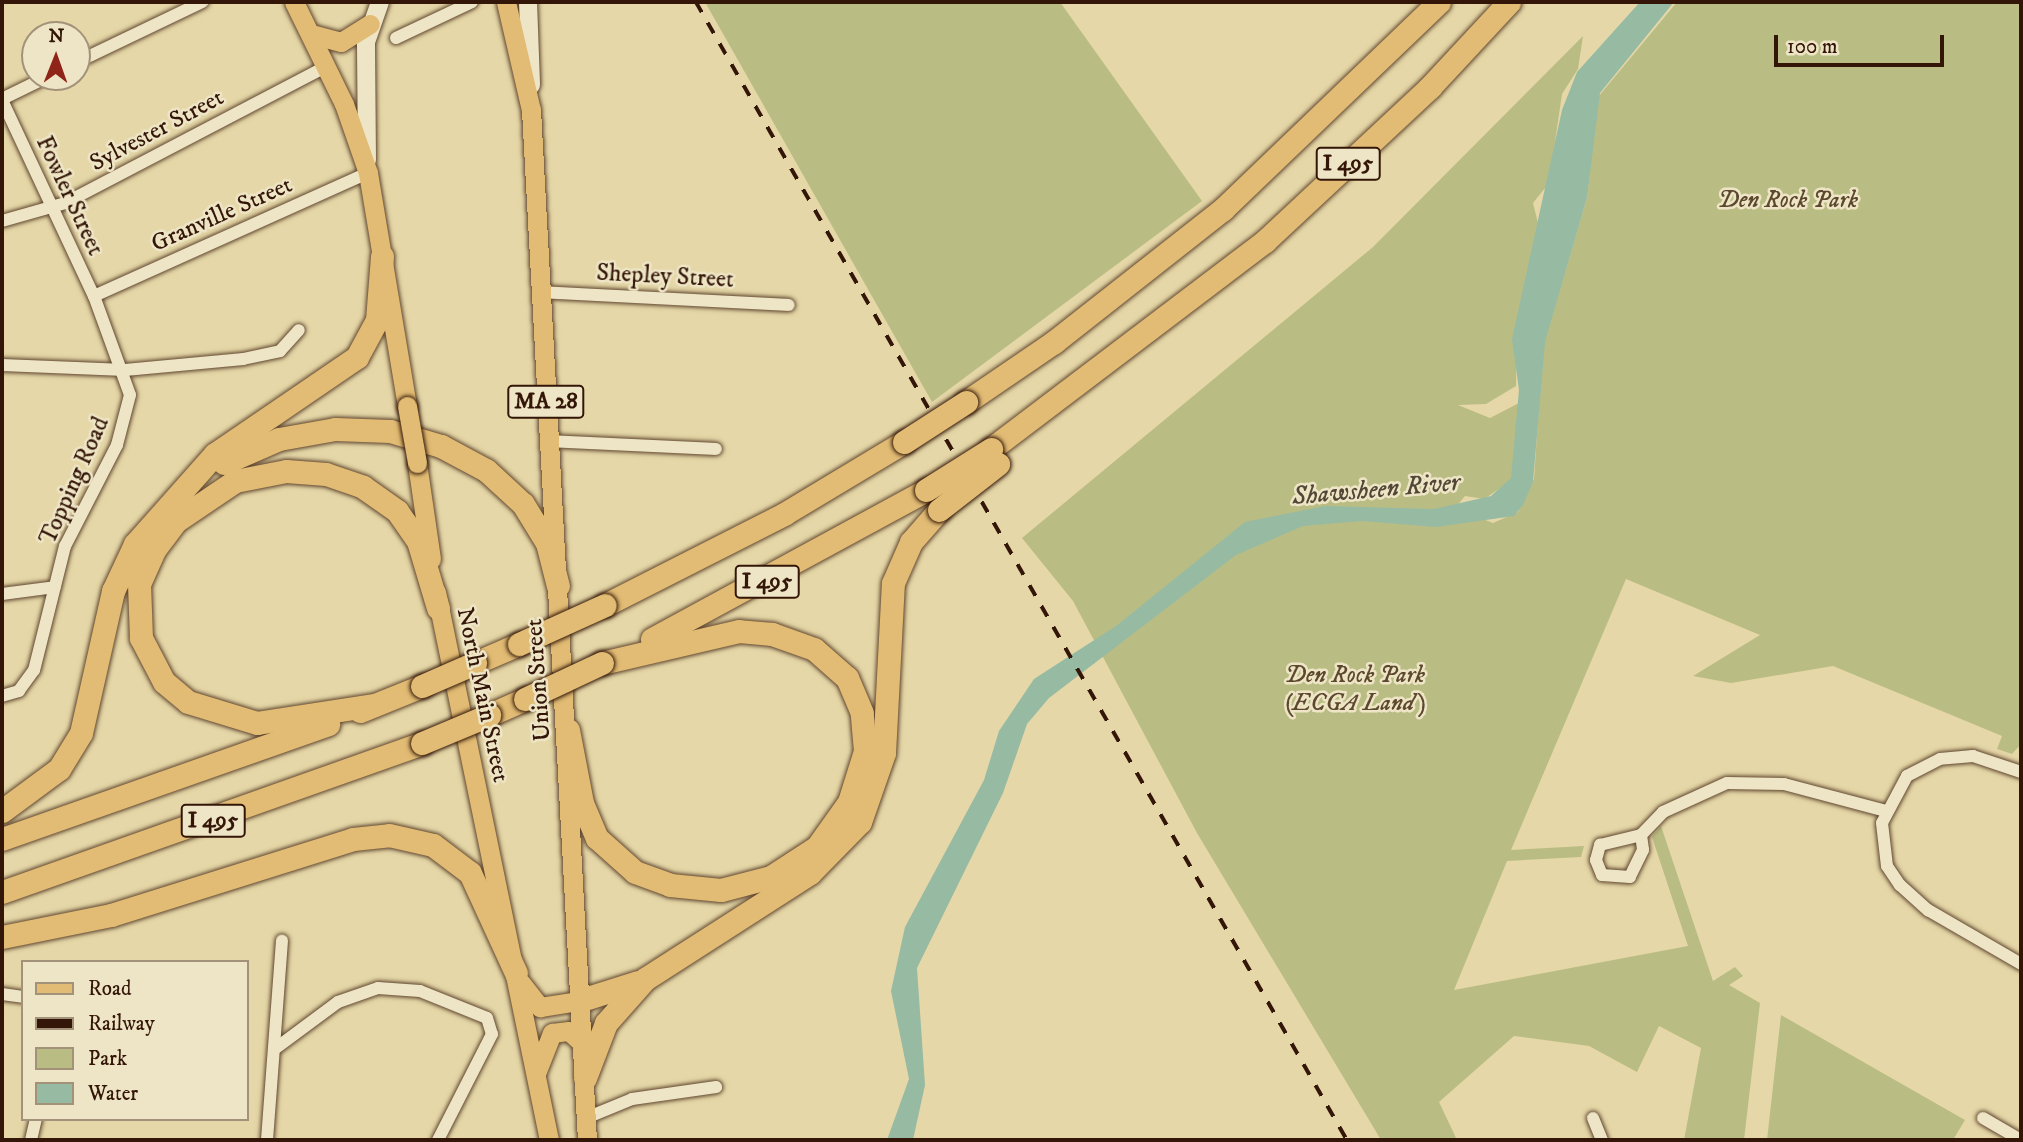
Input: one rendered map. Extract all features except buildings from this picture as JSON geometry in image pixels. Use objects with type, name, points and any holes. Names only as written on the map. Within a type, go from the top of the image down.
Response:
[{"type":"highway","name":"I 495","points":[[2,839],[184,779],[422,686],[605,604],[772,521],[904,442],[1054,342],[1223,209],[1439,2]]},
{"type":"highway","name":"I 495","points":[[2,892],[422,743],[489,715],[755,588],[926,490],[995,457],[1062,416],[1106,368],[1265,241],[1430,86],[1509,2]]},
{"type":"highway","points":[[2,811],[59,769],[81,733],[113,591],[135,544],[163,507],[215,454],[357,357],[377,320],[382,256]]},
{"type":"highway","points":[[163,507],[219,466],[279,439],[335,429],[398,433],[457,453],[511,492],[547,543],[558,586]]},
{"type":"highway","points":[[578,1001],[645,979],[810,873],[860,822],[884,753],[893,583],[911,542],[939,510],[995,457]]},
{"type":"highway","points":[[373,705],[257,723],[188,702],[156,671],[141,638],[139,584],[154,550],[176,521],[235,481],[286,471],[326,474],[363,487],[397,511],[418,541],[438,608]]},
{"type":"highway","points":[[568,730],[592,831],[617,860],[658,882],[721,891],[758,883],[806,856],[843,814],[864,760],[864,722],[847,678],[814,649],[772,634],[739,631],[602,663]]},
{"type":"highway","points":[[2,937],[111,915],[353,839],[388,835],[433,845],[470,873],[516,973]]},
{"type":"highway","points":[[585,1078],[604,1026],[645,979]]},
{"type":"main road","name":"North Main Street","points":[[294,2],[327,66],[368,173],[417,463],[438,608],[550,1140]]},
{"type":"main road","points":[[368,173],[363,92],[370,24],[380,2]]},
{"type":"main road","name":"MA 28","points":[[506,2],[531,110]]},
{"type":"main road","points":[[528,2],[531,110]]},
{"type":"main road","points":[[311,34],[341,42],[370,24]]},
{"type":"main road","name":"Union Street","points":[[531,110],[548,441],[568,730],[578,1001],[587,1140]]},
{"type":"main road","points":[[516,973],[537,1005],[578,1001]]},
{"type":"main road","points":[[535,1074],[552,1033],[567,1031],[581,1042]]},
{"type":"street","points":[[91,55],[202,2]]},
{"type":"street","points":[[396,38],[472,2]]},
{"type":"street","name":"Sylvester Street","points":[[2,221],[51,207],[327,66]]},
{"type":"street","points":[[2,100],[21,90]]},
{"type":"street","name":"Fowler Street","points":[[2,100],[93,296],[96,311]]},
{"type":"street","name":"Granville Street","points":[[93,296],[368,173]]},
{"type":"street","name":"Shepley Street","points":[[540,292],[789,305]]},
{"type":"street","name":"Topping Road","points":[[2,696],[19,691],[34,670],[74,524],[125,422],[125,370],[96,311]]},
{"type":"street","points":[[2,365],[125,370],[266,356],[286,347],[299,330]]},
{"type":"street","points":[[548,441],[716,449]]},
{"type":"street","points":[[2,594],[55,587]]},
{"type":"street","points":[[2021,772],[1973,756],[1940,759],[1907,776],[1886,811],[1882,844],[1900,885],[1928,910],[2021,964]]},
{"type":"street","points":[[1641,835],[1685,799],[1747,781],[1886,811]]},
{"type":"street","points":[[267,1140],[282,941]]},
{"type":"street","points":[[276,1048],[338,1002],[378,988],[420,991],[492,1023],[438,1140]]},
{"type":"street","points":[[2,994],[21,997]]},
{"type":"street","points":[[586,1118],[632,1099],[716,1087]]},
{"type":"street","points":[[1593,1118],[1602,1140]]},
{"type":"street","points":[[1983,1118],[2021,1140]]},
{"type":"street","points":[[31,1140],[36,1121]]},
{"type":"green space","points":[[705,2],[1060,2],[1202,201],[932,402]]},
{"type":"green space","points":[[1677,2],[2021,2],[2021,744],[2012,754],[1997,749],[2002,736],[1833,666],[1731,683],[1693,676],[1760,635],[1626,579],[1511,850],[1584,846],[1581,857],[1507,861],[1454,990],[1688,946],[1652,837],[1661,826],[1713,981],[1735,967],[1743,976],[1729,985],[1760,1003],[1744,1140],[1684,1140],[1701,1048],[1659,1026],[1637,1072],[1589,1046],[1514,1036],[1439,1102],[1457,1140],[1381,1140],[1197,833],[1073,601],[1022,538],[1373,247],[1583,36],[1578,69],[1562,94],[1549,183],[1533,203],[1538,223],[1517,320],[1516,386],[1486,404],[1458,405],[1490,418],[1519,403],[1515,478],[1484,499],[1465,496],[1455,508],[1493,523],[1518,512],[1534,479],[1543,347],[1587,198],[1598,97]]},
{"type":"green space","points":[[1781,1015],[1965,1120],[1953,1140],[1767,1140]]},
{"type":"water","name":"Shawsheen River","points":[[1640,2],[1674,2],[1600,93],[1587,198],[1545,342],[1533,482],[1523,505],[1514,516],[1436,527],[1362,521],[1303,526],[1236,555],[1049,698],[1027,724],[1003,793],[917,968],[925,1085],[913,1140],[887,1140],[909,1079],[891,991],[905,927],[984,780],[999,731],[1034,679],[1116,626],[1245,522],[1325,506],[1434,509],[1491,496],[1511,478],[1519,390],[1512,339],[1562,110],[1577,72]]},
{"type":"railway","points":[[696,2],[1347,1140]]},
{"type":"park label","name":"Den Rock Park","points":[[1788,201]]},
{"type":"park label","name":"Den Rock Park (ECGA Land)","points":[[1355,690]]}]
